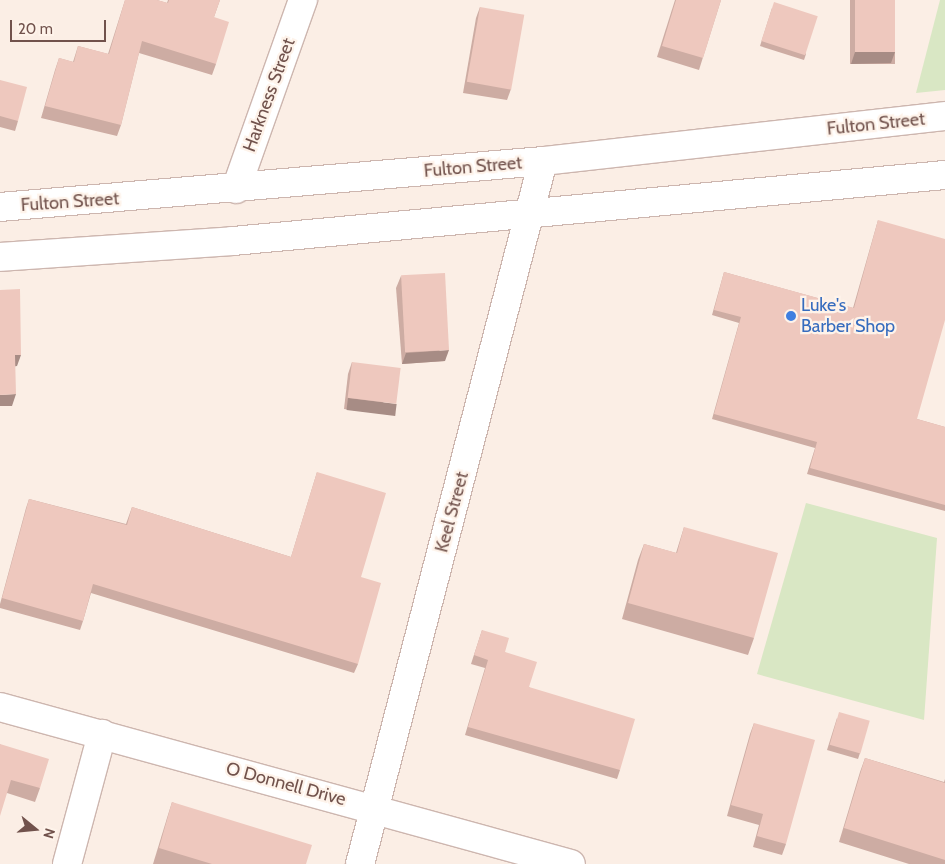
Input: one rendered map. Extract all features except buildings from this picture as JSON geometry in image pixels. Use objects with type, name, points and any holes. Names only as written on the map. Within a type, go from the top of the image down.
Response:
[{"type":"street","name":"Harkness Street","points":[[236,189],[303,0]]},
{"type":"street","name":"Fulton Street","points":[[0,207],[236,189],[543,161],[945,116]]},
{"type":"street","name":"Keel Street","points":[[360,864],[543,161]]},
{"type":"street","points":[[0,257],[233,241],[530,211],[945,176]]},
{"type":"street","name":"O Donnell Drive","points":[[0,707],[375,808],[571,864]]},
{"type":"street","points":[[68,864],[102,734]]},
{"type":"green space","points":[[940,0],[945,0],[945,90],[916,93]]},
{"type":"green space","points":[[806,503],[937,538],[924,720],[757,674]]},
{"type":"place","name":"Luke's Barber Shop","points":[[791,316]]}]
